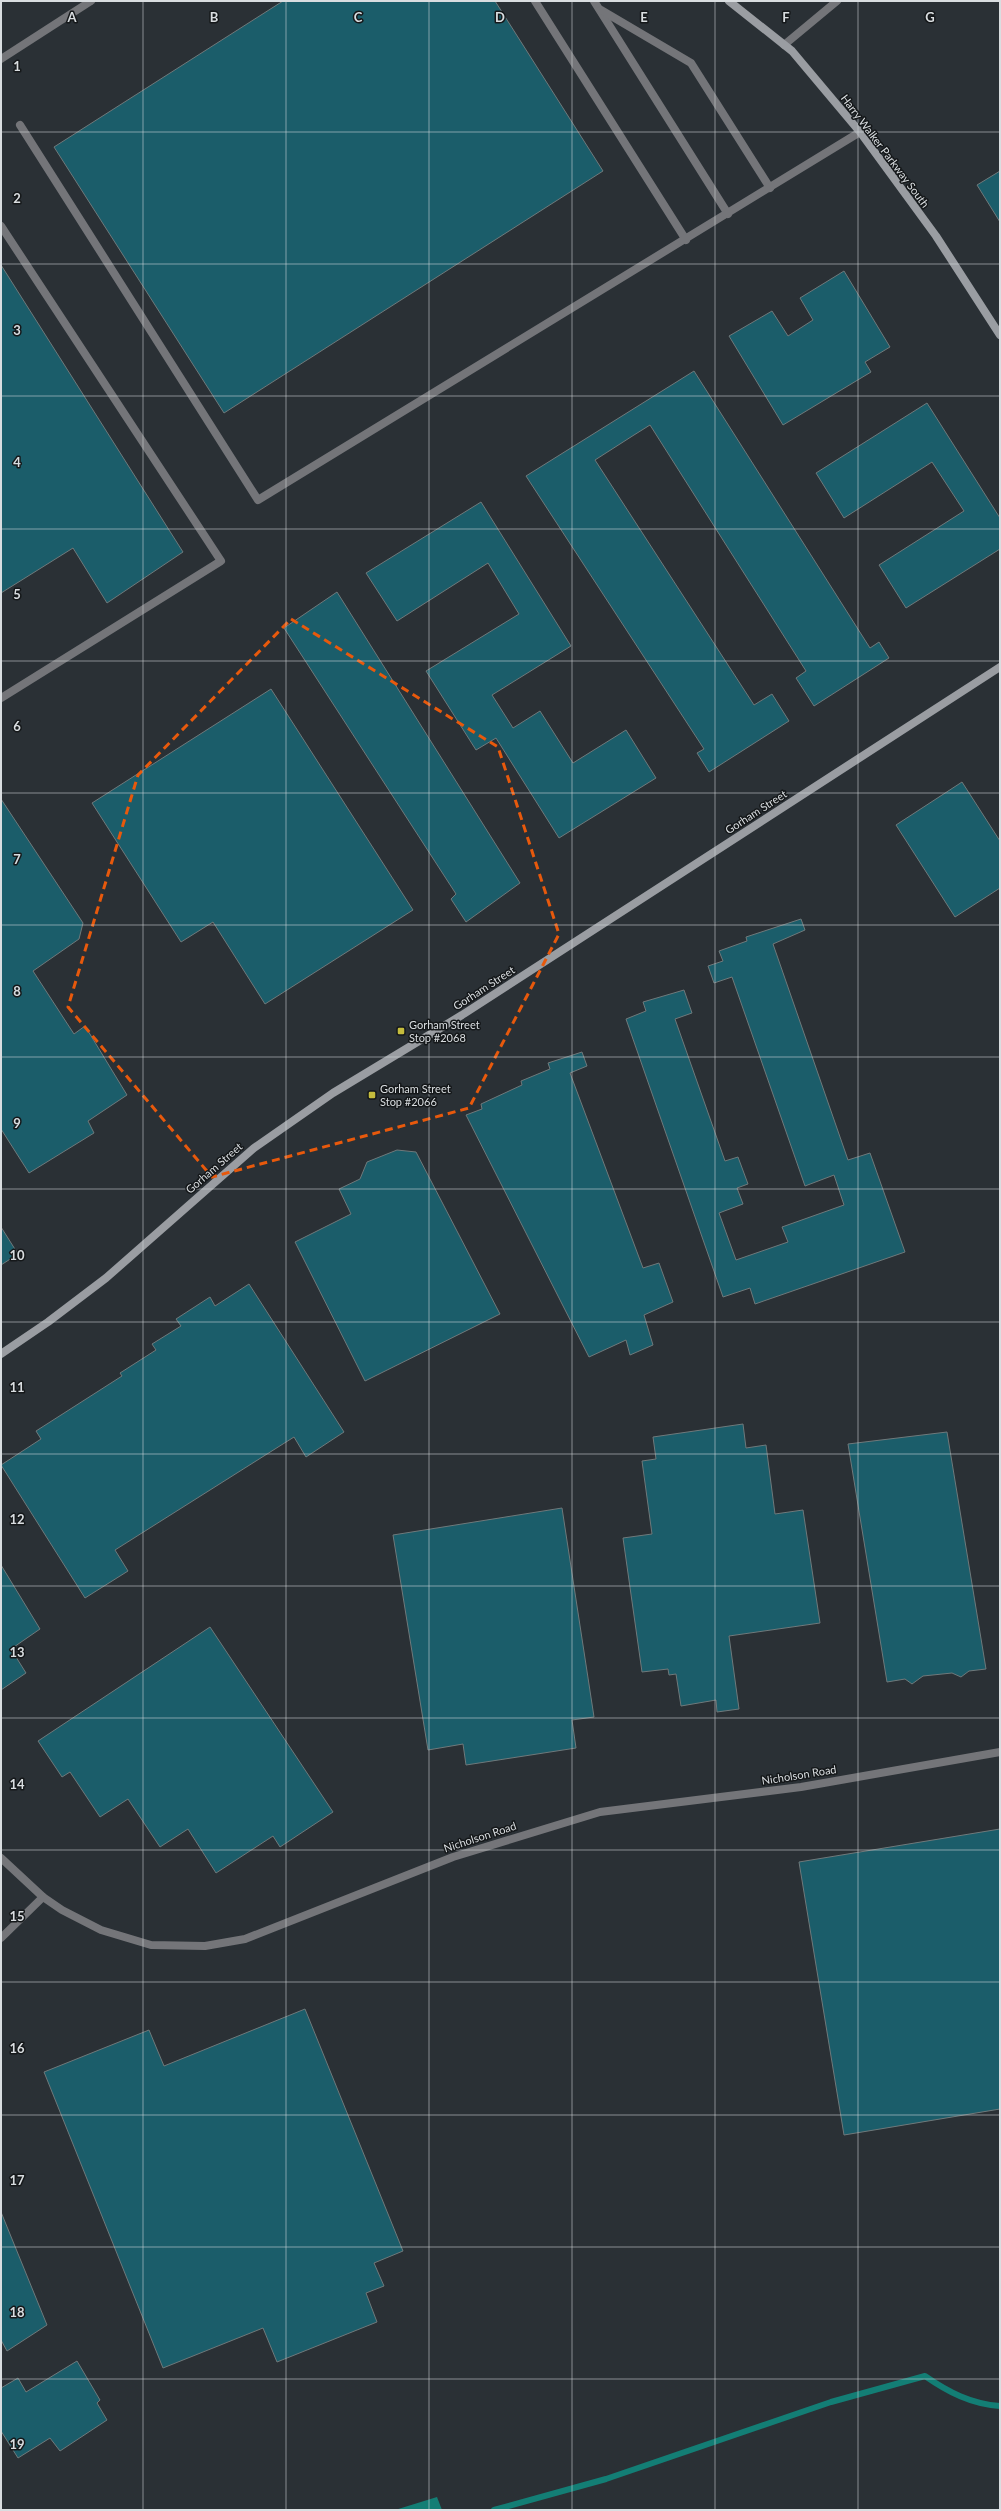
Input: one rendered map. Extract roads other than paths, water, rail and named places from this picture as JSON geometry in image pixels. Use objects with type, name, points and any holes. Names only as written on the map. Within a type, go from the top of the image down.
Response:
[{"type":"street","points":[[1,59],[91,1]]},
{"type":"street","points":[[535,1],[686,240]]},
{"type":"street","points":[[594,1],[728,214]]},
{"type":"street","name":"Harry Walker Parkway South","points":[[729,1],[784,45],[860,132],[936,236],[1000,335]]},
{"type":"street","points":[[784,45],[837,1]]},
{"type":"street","points":[[601,10],[691,63],[770,188]]},
{"type":"street","points":[[20,125],[258,500],[686,240],[860,132]]},
{"type":"street","points":[[1,226],[221,561],[1,698]]},
{"type":"street","name":"Gorham Street","points":[[1,1354],[48,1322],[106,1278],[254,1148],[333,1093],[462,1015],[1000,667]]},
{"type":"street","name":"Nicholson Road","points":[[1,1858],[43,1897],[62,1910],[101,1930],[151,1945],[205,1946],[245,1939],[454,1857],[588,1815],[801,1787],[1000,1752]]},
{"type":"street","points":[[1,1938],[43,1897]]},
{"type":"waterway","points":[[494,2510],[606,2479],[831,2402],[925,2376],[960,2396],[979,2403],[1000,2406]]},
{"type":"place","name":"Gorham Street Stop #2068","points":[[401,1031]]},
{"type":"place","name":"Gorham Street Stop #2066","points":[[372,1095]]}]
